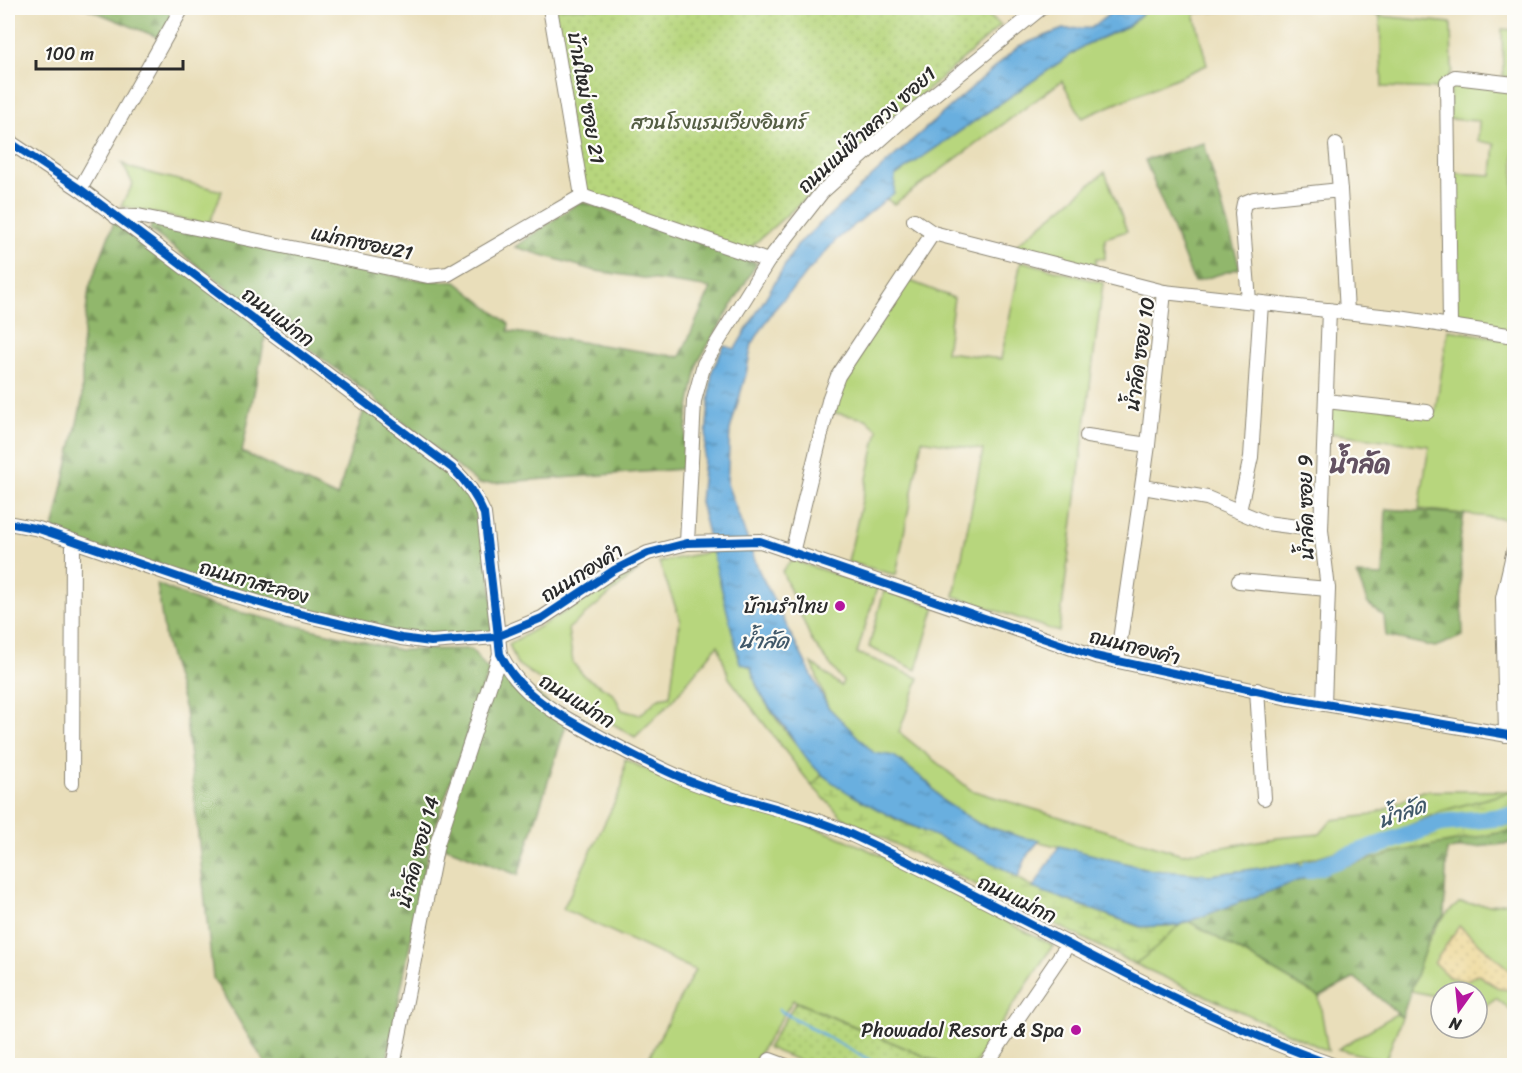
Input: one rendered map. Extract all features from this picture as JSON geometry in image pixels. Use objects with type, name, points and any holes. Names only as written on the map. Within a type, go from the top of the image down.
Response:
[{"type":"street","points":[[80,189],[182,8]]},
{"type":"street","name":"บ้านใหม่ ซอย 21","points":[[550,8],[582,195]]},
{"type":"street","name":"ถนนแม่ฟ้าหลวง ซอย1","points":[[687,543],[694,401],[704,364],[768,261],[822,192],[899,123],[1041,8]]},
{"type":"street","points":[[1450,326],[1447,82],[1455,77],[1515,84]]},
{"type":"street","name":"ถนนแม่กก","points":[[8,141],[80,189],[402,430],[466,481],[477,497],[484,514],[493,578],[496,637],[500,654],[520,685],[549,708],[685,779],[795,813],[850,834],[1254,1033],[1335,1065]]},
{"type":"street","points":[[1336,145],[1347,312]]},
{"type":"street","points":[[1239,512],[1251,457],[1255,302],[1242,213],[1244,203],[1254,199],[1340,190]]},
{"type":"street","points":[[582,195],[768,261]]},
{"type":"street","name":"แม่กกซอย21","points":[[116,218],[138,216],[428,276],[448,274],[582,195]]},
{"type":"street","points":[[914,220],[933,233],[1164,292]]},
{"type":"street","points":[[792,553],[830,397],[838,376],[933,233]]},
{"type":"street","name":"น้ำลัด ซอย 10","points":[[1117,661],[1143,487],[1164,292],[1347,312],[1515,336]]},
{"type":"street","name":"น้ำลัด ซอย 9","points":[[1324,704],[1328,589],[1322,530],[1329,310]]},
{"type":"street","points":[[1326,401],[1427,412]]},
{"type":"street","points":[[1087,436],[1148,445]]},
{"type":"street","points":[[1143,487],[1207,498],[1266,523],[1322,530]]},
{"type":"street","name":"ถนนกาสะลอง","points":[[8,523],[39,529],[213,589],[401,638],[431,642],[496,637]]},
{"type":"street","points":[[72,783],[73,540]]},
{"type":"street","name":"ถนนกองคำ","points":[[496,637],[542,618],[614,570],[639,557],[687,543],[760,541],[1095,656],[1324,704],[1510,735]]},
{"type":"street","points":[[1510,735],[1503,598],[1515,550]]},
{"type":"street","points":[[1239,581],[1328,589]]},
{"type":"street","name":"น้ำลัด ซอย 14","points":[[393,1065],[437,844],[500,654]]},
{"type":"street","points":[[1257,690],[1264,798]]},
{"type":"street","points":[[985,1065],[1069,943]]},
{"type":"street","points":[[770,1060],[786,1065]]},
{"type":"green space","points":[[86,8],[177,8],[160,38]]},
{"type":"green space","name":"สวนโรงแรมเวียงอินทร์","points":[[550,8],[978,8],[1001,25],[744,253],[582,196]]},
{"type":"green space","points":[[1154,8],[1261,8],[1194,13],[1207,65],[1082,118],[1062,81],[894,204],[886,199],[894,193],[895,176],[1085,45],[1128,26],[1144,12]]},
{"type":"green space","points":[[1354,8],[1380,8],[1380,16]]},
{"type":"green space","points":[[1380,16],[1451,23],[1452,71],[1441,89],[1382,87]]},
{"type":"green space","points":[[1502,29],[1514,30],[1514,78],[1503,76]]},
{"type":"green space","points":[[1450,82],[1514,87],[1514,331],[1454,321],[1451,173],[1492,175],[1495,144],[1478,141],[1479,121],[1449,119]]},
{"type":"green space","points":[[1204,143],[1240,268],[1194,282],[1145,160]]},
{"type":"green space","points":[[122,163],[130,168],[222,191],[209,225],[121,206],[133,184]]},
{"type":"green space","points":[[1105,172],[1127,231],[1105,238],[1105,259],[1096,258],[1094,274],[1008,252]]},
{"type":"green space","points":[[581,201],[757,263],[698,362],[687,419],[683,469],[479,484],[355,383],[150,230],[152,223],[410,279],[456,282],[509,324],[508,331],[680,357],[711,288],[596,271],[515,247]]},
{"type":"green space","points":[[116,217],[267,329],[242,452],[337,497],[366,403],[456,472],[485,521],[496,637],[431,642],[287,611],[52,534],[82,401],[82,346],[89,288]]},
{"type":"green space","points":[[1021,261],[1103,283],[1059,632],[954,596],[983,450],[922,440],[896,575],[848,562],[878,430],[866,419],[830,412],[844,372],[905,279],[954,298],[946,352],[1001,359]]},
{"type":"green space","points":[[1448,330],[1514,340],[1514,520],[1419,509],[1429,446],[1330,433],[1330,401],[1435,413]]},
{"type":"green space","points":[[1386,509],[1464,514],[1460,542],[1463,636],[1435,647],[1386,636],[1384,616],[1368,604],[1357,575],[1383,576]]},
{"type":"green space","points":[[714,551],[740,662],[751,667],[761,695],[770,710],[822,775],[812,786],[729,678],[718,645],[672,701],[635,737],[557,691],[517,664],[509,644],[640,569],[568,629],[573,663],[585,677],[613,693],[622,710],[640,715],[659,698],[670,696],[680,619],[659,562]]},
{"type":"green space","points":[[792,560],[877,588],[857,653],[919,678],[899,732],[971,790],[1182,854],[1276,838],[1320,834],[1332,820],[1372,815],[1423,791],[1514,791],[1442,811],[1381,838],[1297,863],[1210,875],[1152,870],[1024,838],[979,824],[943,801],[928,783],[894,756],[874,754],[828,707],[812,663],[841,686],[843,681],[812,641],[782,571]]},
{"type":"green space","points":[[157,584],[205,604],[399,650],[471,649],[489,671],[431,838],[386,1065],[266,1065],[213,978],[185,710],[165,639]]},
{"type":"green space","points":[[884,591],[935,606],[916,670],[869,647]]},
{"type":"green space","points":[[510,672],[568,719],[518,875],[437,844],[494,673]]},
{"type":"green space","points":[[625,759],[706,793],[817,828],[844,839],[1053,945],[974,1065],[945,1065],[793,1000],[752,1065],[645,1065],[695,970],[563,909],[622,787]]},
{"type":"green space","points":[[822,775],[895,819],[987,858],[1034,888],[1140,927],[1179,925],[1156,948],[1135,964],[843,818],[812,786]]},
{"type":"green space","points":[[1514,791],[1514,830],[1396,852],[1316,874],[1297,863],[1383,837],[1442,811]]},
{"type":"green space","points":[[1514,830],[1514,843],[1447,850],[1444,915],[1431,931],[1402,1017],[1355,978],[1319,997],[1188,921],[1316,874],[1396,852]]},
{"type":"green space","points":[[1514,901],[1514,974],[1459,926],[1471,959],[1485,980],[1429,980],[1429,995],[1411,991],[1423,953],[1439,922],[1459,903],[1490,905]]},
{"type":"green space","points":[[1188,921],[1319,997],[1328,1051],[1135,964],[1174,929]]},
{"type":"green space","points":[[1489,983],[1514,990],[1514,1013],[1496,998],[1489,1003]]},
{"type":"green space","points":[[796,1002],[945,1065],[811,1065],[767,1048]]},
{"type":"green space","points":[[1396,1014],[1402,1017],[1385,1061],[1338,1049]]},
{"type":"sand","points":[[1459,926],[1514,974],[1514,990],[1500,989],[1477,974],[1468,980],[1449,977],[1434,963]]},
{"type":"water","points":[[1109,8],[1154,8],[1144,12],[1128,26],[1085,45],[895,176],[894,193],[836,240],[773,311],[752,344],[730,430],[727,484],[759,571],[828,707],[874,753],[894,756],[928,783],[943,801],[979,824],[1024,838],[1040,840],[1028,854],[1018,877],[894,818],[846,792],[824,776],[807,759],[768,706],[756,684],[751,667],[740,663],[700,502],[712,371],[724,346],[735,349],[797,245],[1019,46],[1063,29],[1091,28],[1108,15]]},
{"type":"water","points":[[1059,846],[1152,870],[1210,875],[1297,863],[1316,874],[1179,925],[1141,927],[1033,888]]},
{"type":"waterway","name":"น้ำลัด","points":[[1309,870],[1441,823],[1514,816]]},
{"type":"waterway","points":[[779,1010],[880,1066]]},
{"type":"cycle path","points":[[8,141],[80,189],[457,473],[471,489],[484,514],[500,654],[520,683],[546,706],[610,743],[684,779],[725,794],[809,818],[850,834],[1150,986],[1272,1042],[1335,1066]]},
{"type":"cycle path","points":[[8,523],[39,529],[213,589],[287,611],[401,638],[431,642],[496,637],[542,618],[614,570],[648,553],[687,543],[760,541],[1095,656],[1284,697],[1514,736]]},
{"type":"place","name":"บ้านรำไทย","points":[[840,606]]},
{"type":"place","name":"Phowadol Resort & Spa","points":[[1076,1030]]},
{"type":"district","name":"น้ำลัด","points":[[1360,464]]}]
